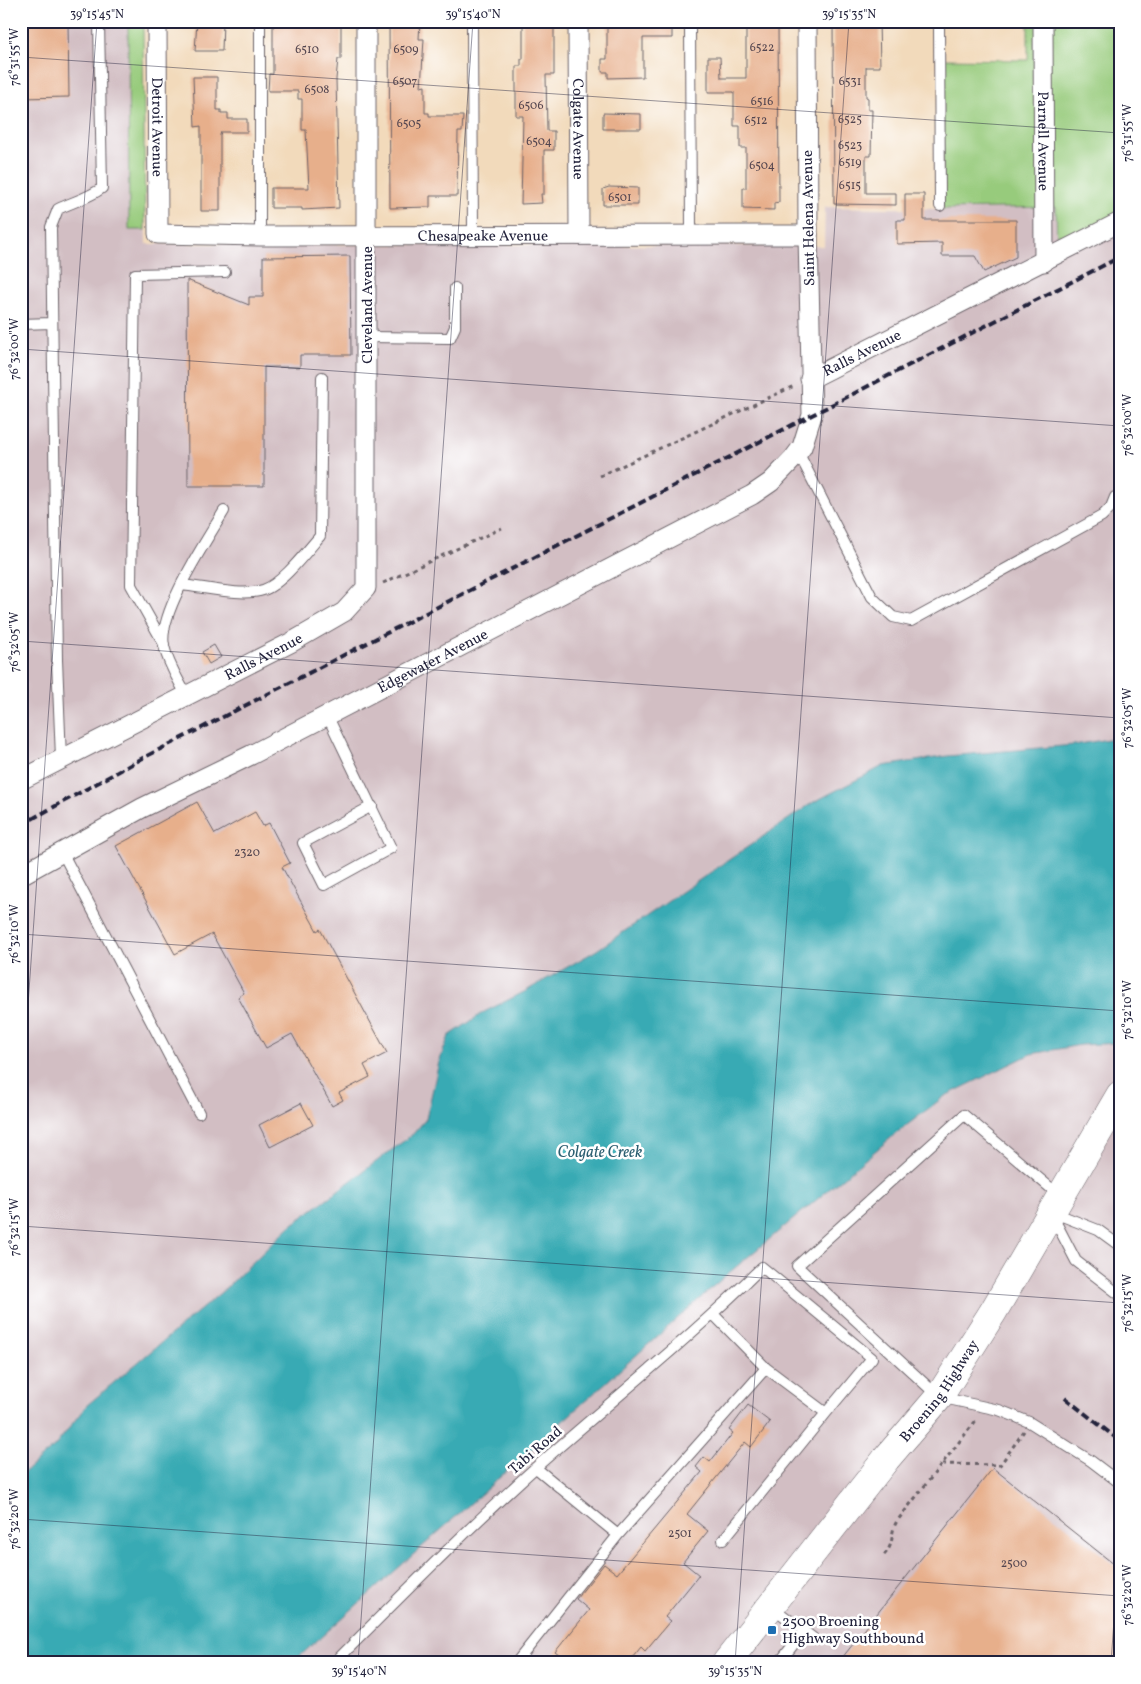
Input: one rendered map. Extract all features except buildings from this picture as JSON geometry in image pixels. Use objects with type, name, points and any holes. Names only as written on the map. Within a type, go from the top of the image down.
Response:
[{"type":"main road","name":"Broening Highway","points":[[726,1663],[886,1460],[939,1397],[993,1312],[1120,1095]]},
{"type":"street","name":"Detroit Avenue","points":[[157,21],[158,234]]},
{"type":"street","name":"Cleveland Avenue","points":[[366,21],[366,588]]},
{"type":"street","name":"Colgate Avenue","points":[[578,21],[579,236]]},
{"type":"street","name":"Saint Helena Avenue","points":[[807,21],[808,235],[812,415]]},
{"type":"street","name":"Parnell Avenue","points":[[1043,21],[1044,262]]},
{"type":"street","name":"Ralls Avenue","points":[[810,379],[1120,222]]},
{"type":"street","name":"Chesapeake Avenue","points":[[158,234],[260,236],[808,235]]},
{"type":"street","name":"Edgewater Avenue","points":[[21,876],[142,808],[327,715],[752,495],[771,482],[798,452],[812,415]]},
{"type":"street","name":"Ralls Avenue","points":[[26,774],[292,642],[344,612],[366,588]]},
{"type":"lane","points":[[61,758],[57,660],[51,227],[58,209],[76,199],[93,195],[102,188],[99,21]]},
{"type":"lane","points":[[260,21],[260,236]]},
{"type":"lane","points":[[472,21],[473,235]]},
{"type":"lane","points":[[690,21],[691,235]]},
{"type":"lane","points":[[939,21],[940,206]]},
{"type":"lane","points":[[186,695],[172,668],[164,644],[131,585],[135,274],[225,272]]},
{"type":"lane","points":[[367,337],[450,338],[455,327],[455,288]]},
{"type":"lane","points":[[21,324],[52,323]]},
{"type":"lane","points":[[181,585],[243,592],[264,590],[288,572],[320,536],[322,377]]},
{"type":"lane","points":[[798,452],[872,597],[893,617],[911,621],[1102,516],[1111,507],[1115,497]]},
{"type":"lane","points":[[164,644],[170,606],[224,511]]},
{"type":"lane","points":[[327,715],[372,806],[391,848],[324,885],[303,843],[372,806]]},
{"type":"lane","points":[[62,852],[199,1113]]},
{"type":"lane","points":[[1120,1246],[1056,1204],[964,1115],[797,1266],[939,1397],[986,1407],[1030,1423],[1091,1461],[1120,1483]]},
{"type":"lane","points":[[1056,1204],[1076,1261],[1120,1295]]},
{"type":"lane","name":"Tabi Road","points":[[334,1663],[439,1558],[536,1468],[714,1314],[762,1267],[872,1358],[826,1413]]},
{"type":"lane","points":[[714,1314],[766,1368],[826,1413],[723,1540]]},
{"type":"lane","points":[[516,1663],[618,1535],[766,1368]]},
{"type":"lane","points":[[536,1468],[618,1535]]},
{"type":"lane","points":[[771,1606],[813,1638]]},
{"type":"lane","points":[[779,1663],[804,1631]]},
{"type":"path","name":"Ralls Avenue","points":[[600,476],[810,379]]},
{"type":"path","points":[[366,588],[383,584],[502,528]]},
{"type":"path","points":[[884,1555],[892,1547],[893,1528],[896,1521],[986,1407]]},
{"type":"path","points":[[942,1464],[1000,1465],[1030,1423]]},
{"type":"shaded area","points":[[21,21],[143,21],[146,244],[824,246],[825,207],[942,209],[1056,207],[1057,244],[1120,212],[1120,737],[812,803],[597,950],[524,992],[484,1012],[434,1091],[426,1119],[413,1134],[289,1227],[225,1289],[86,1406],[55,1446],[21,1475]]},
{"type":"shaded area","points":[[1120,1043],[1120,1663],[292,1663],[724,1277],[898,1132],[945,1096],[1030,1054],[1080,1045]]},
{"type":"green space","points":[[128,21],[143,21],[145,230],[129,230]]},
{"type":"green space","points":[[1028,21],[1120,21],[1120,212],[1057,244],[1056,207],[943,209],[943,59],[1028,60]]},
{"type":"water","name":"Colgate Creek","points":[[1120,737],[1120,1043],[1080,1045],[1031,1054],[945,1096],[898,1132],[724,1277],[292,1663],[21,1663],[21,1475],[55,1446],[86,1406],[225,1289],[289,1227],[413,1134],[426,1119],[439,1062],[449,1036],[484,1012],[524,992],[597,950],[812,803],[883,766],[948,756],[1074,745]]},
{"type":"railway","points":[[21,825],[141,759],[1120,257]]},
{"type":"railway","points":[[1065,1398],[1120,1441]]},
{"type":"place","name":"2500 Broening Highway Southbound","points":[[772,1630]]}]
